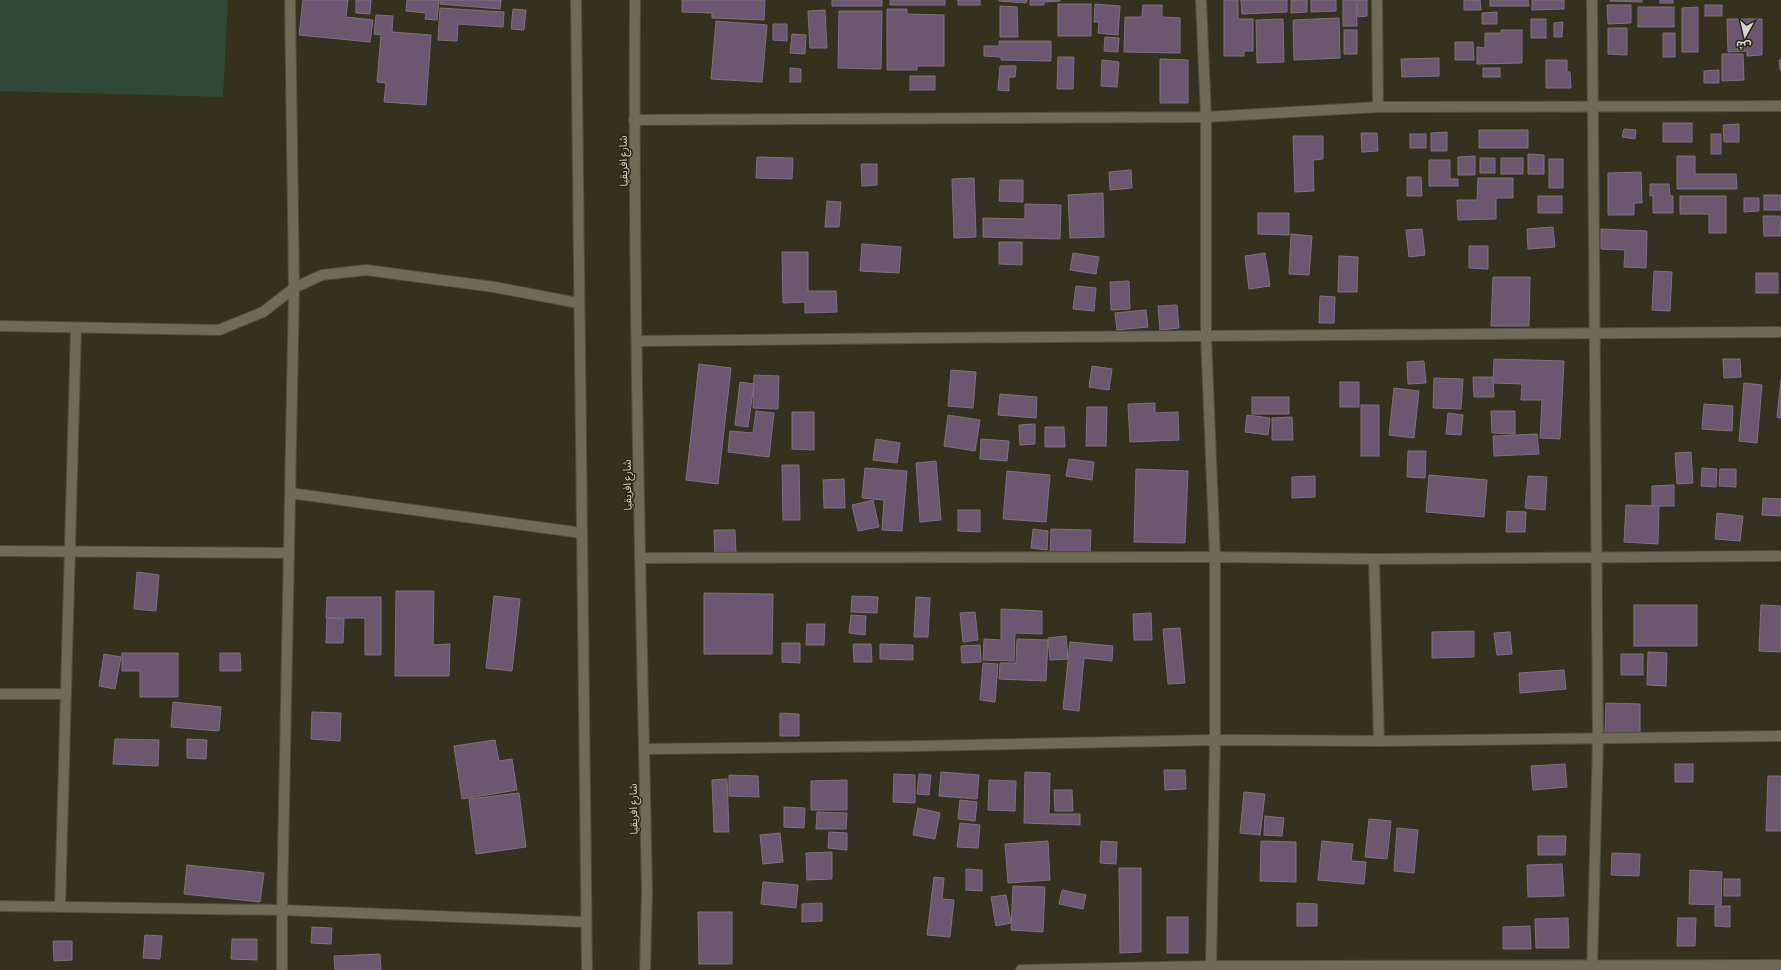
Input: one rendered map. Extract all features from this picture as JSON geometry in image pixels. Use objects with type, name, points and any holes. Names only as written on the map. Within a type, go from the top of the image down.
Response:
[{"type":"street","points":[[282,970],[294,288],[290,0]]},
{"type":"street","points":[[576,0],[578,303],[587,970]]},
{"type":"street","name":"شارع افريقيا","points":[[635,0],[634,120],[640,558],[647,891],[645,970]]},
{"type":"street","points":[[1201,0],[1206,117],[1206,336],[1215,558],[1215,740],[1211,968]]},
{"type":"street","points":[[1377,0],[1378,107]]},
{"type":"street","points":[[1592,0],[1598,739],[1592,968]]},
{"type":"street","points":[[634,120],[1206,117],[1378,107],[1592,108],[1781,106]]},
{"type":"street","points":[[0,326],[76,329],[219,330],[263,312],[294,288],[322,275],[366,270],[494,287],[578,303]]},
{"type":"street","points":[[60,907],[76,329]]},
{"type":"street","points":[[637,341],[1781,332]]},
{"type":"street","points":[[290,493],[582,533]]},
{"type":"street","points":[[0,550],[70,552],[289,553]]},
{"type":"street","points":[[640,558],[1374,559],[1781,556]]},
{"type":"street","points":[[1374,559],[1379,742]]},
{"type":"street","points":[[0,694],[66,694]]},
{"type":"street","points":[[644,749],[927,746],[1215,740],[1379,742],[1781,736]]},
{"type":"street","points":[[0,906],[282,910],[586,922]]},
{"type":"street","points":[[1021,970],[1211,968],[1592,968],[1781,965]]},
{"type":"green space","points":[[0,0],[228,0],[223,97],[0,91]]},
{"type":"building","points":[[303,0],[348,0],[346,17],[373,20],[370,42],[299,35]]},
{"type":"building","points":[[356,0],[371,0],[370,14],[356,13]]},
{"type":"building","points":[[407,0],[439,0],[437,20],[425,19],[426,13],[406,11]]},
{"type":"building","points":[[440,0],[501,0],[500,9],[440,4]]},
{"type":"building","points":[[682,0],[765,0],[764,20],[712,18],[712,13],[682,12]]},
{"type":"building","points":[[832,0],[882,0],[882,6],[832,6]]},
{"type":"building","points":[[890,0],[945,0],[945,5],[890,5]]},
{"type":"building","points":[[958,0],[980,0],[980,5],[958,5]]},
{"type":"building","points":[[999,0],[1027,0],[1026,3]]},
{"type":"building","points":[[1030,0],[1060,1],[1044,2],[1044,5],[1030,5]]},
{"type":"building","points":[[1224,0],[1238,0],[1238,19],[1253,19],[1253,51],[1244,51],[1244,56],[1224,56]]},
{"type":"building","points":[[1241,0],[1287,0],[1287,12],[1242,14]]},
{"type":"building","points":[[1291,0],[1307,0],[1307,12],[1291,13]]},
{"type":"building","points":[[1311,0],[1336,0],[1336,11],[1311,12]]},
{"type":"building","points":[[1343,0],[1356,0],[1357,26],[1343,26]]},
{"type":"building","points":[[1357,0],[1367,0],[1367,16],[1358,17]]},
{"type":"building","points":[[1464,0],[1480,0],[1481,10],[1464,10]]},
{"type":"building","points":[[1490,0],[1528,0],[1529,6],[1490,6]]},
{"type":"building","points":[[1532,0],[1564,0],[1564,9],[1532,10]]},
{"type":"building","points":[[1642,0],[1642,2],[1610,1]]},
{"type":"building","points":[[1660,0],[1673,0],[1673,3],[1660,3]]},
{"type":"building","points":[[1058,4],[1091,4],[1091,36],[1058,36]]},
{"type":"building","points":[[1095,4],[1120,6],[1118,35],[1098,33],[1099,22],[1094,22]]},
{"type":"building","points":[[1143,5],[1162,5],[1162,17],[1180,18],[1180,53],[1124,52],[1125,17],[1142,17]]},
{"type":"building","points":[[1607,5],[1631,5],[1631,23],[1608,24]]},
{"type":"building","points":[[1705,5],[1722,5],[1722,16],[1705,16]]},
{"type":"building","points":[[1000,6],[1017,7],[1018,37],[1000,37]]},
{"type":"building","points":[[1638,7],[1674,7],[1674,27],[1638,27]]},
{"type":"building","points":[[1698,7],[1698,52],[1682,52],[1682,8]]},
{"type":"building","points":[[440,8],[504,12],[503,27],[458,24],[457,41],[438,40]]},
{"type":"building","points":[[513,9],[526,10],[524,30],[511,29]]},
{"type":"building","points":[[887,9],[907,9],[907,14],[944,15],[944,66],[917,66],[917,70],[887,70]]},
{"type":"building","points":[[825,10],[827,48],[810,48],[808,11]]},
{"type":"building","points":[[839,11],[882,11],[881,69],[838,68]]},
{"type":"building","points":[[1497,12],[1497,24],[1482,24],[1482,13]]},
{"type":"building","points":[[376,15],[393,16],[392,32],[431,35],[426,105],[384,102],[386,83],[377,82],[381,35],[374,34]]},
{"type":"building","points":[[1339,18],[1340,58],[1294,60],[1293,20]]},
{"type":"building","points":[[1283,19],[1284,62],[1257,63],[1256,20]]},
{"type":"building","points":[[1531,19],[1546,19],[1546,38],[1531,38]]},
{"type":"building","points":[[1727,19],[1762,19],[1762,55],[1747,56],[1747,51],[1728,52]]},
{"type":"building","points":[[716,21],[767,25],[762,82],[711,79]]},
{"type":"building","points":[[1563,22],[1562,37],[1554,37],[1554,23]]},
{"type":"building","points":[[773,24],[787,24],[787,41],[773,40]]},
{"type":"building","points":[[1608,28],[1627,28],[1627,55],[1608,54]]},
{"type":"building","points":[[1344,30],[1357,30],[1357,54],[1344,54]]},
{"type":"building","points":[[1501,30],[1522,30],[1522,63],[1477,64],[1477,47],[1485,48],[1485,33],[1501,33]]},
{"type":"building","points":[[1663,33],[1675,33],[1675,57],[1663,57]]},
{"type":"building","points":[[792,34],[806,35],[805,54],[790,53]]},
{"type":"building","points":[[1105,37],[1119,38],[1118,52],[1104,51]]},
{"type":"building","points":[[999,41],[1051,41],[1051,61],[1001,60],[1001,57],[984,56],[984,46],[999,46]]},
{"type":"building","points":[[1455,42],[1473,42],[1474,60],[1455,60]]},
{"type":"building","points":[[1722,54],[1743,54],[1744,80],[1722,81]]},
{"type":"building","points":[[1058,57],[1074,57],[1073,89],[1057,89]]},
{"type":"building","points":[[1439,58],[1439,76],[1402,77],[1401,59]]},
{"type":"building","points":[[1160,59],[1188,60],[1188,103],[1160,103]]},
{"type":"building","points":[[1102,60],[1119,62],[1117,87],[1101,86]]},
{"type":"building","points":[[1546,60],[1567,60],[1567,72],[1570,72],[1571,88],[1546,88]]},
{"type":"building","points":[[1779,60],[1781,60],[1781,70],[1780,70]]},
{"type":"building","points":[[1000,66],[1016,66],[1015,77],[1009,77],[1009,91],[998,90]]},
{"type":"building","points":[[790,68],[801,69],[801,82],[790,82]]},
{"type":"building","points":[[1483,68],[1500,68],[1500,77],[1483,77]]},
{"type":"building","points":[[1719,70],[1719,83],[1704,83],[1704,71]]},
{"type":"building","points":[[910,76],[935,76],[935,90],[910,90]]},
{"type":"building","points":[[1663,123],[1692,123],[1692,142],[1663,142]]},
{"type":"building","points":[[1739,124],[1739,142],[1724,142],[1723,125]]},
{"type":"building","points":[[1624,129],[1636,130],[1635,139],[1622,137]]},
{"type":"building","points":[[1479,130],[1528,130],[1528,148],[1479,148]]},
{"type":"building","points":[[1447,132],[1447,151],[1431,151],[1431,133]]},
{"type":"building","points":[[1361,133],[1377,133],[1378,151],[1362,152]]},
{"type":"building","points":[[1410,134],[1426,134],[1426,148],[1410,148]]},
{"type":"building","points":[[1711,134],[1721,134],[1721,154],[1711,154]]},
{"type":"building","points":[[1293,136],[1323,136],[1323,159],[1313,160],[1314,191],[1295,192]]},
{"type":"building","points":[[1528,154],[1544,155],[1544,174],[1528,174]]},
{"type":"building","points":[[1475,156],[1475,175],[1458,175],[1458,157]]},
{"type":"building","points":[[1677,156],[1695,156],[1695,174],[1736,174],[1737,189],[1677,189]]},
{"type":"building","points":[[757,157],[793,158],[792,179],[756,178]]},
{"type":"building","points":[[1480,158],[1495,158],[1495,173],[1480,173]]},
{"type":"building","points":[[1501,158],[1523,158],[1523,174],[1501,174]]},
{"type":"building","points":[[1549,159],[1563,159],[1563,188],[1549,188]]},
{"type":"building","points":[[1429,160],[1450,160],[1450,179],[1458,179],[1458,186],[1429,186]]},
{"type":"building","points":[[861,164],[877,164],[877,185],[862,186]]},
{"type":"building","points":[[1131,170],[1132,188],[1110,190],[1109,172]]},
{"type":"building","points":[[1641,172],[1642,203],[1634,203],[1634,215],[1608,215],[1608,173]]},
{"type":"building","points":[[1407,177],[1421,177],[1422,196],[1407,196]]},
{"type":"building","points":[[974,178],[976,237],[954,238],[952,179]]},
{"type":"building","points":[[1478,178],[1513,178],[1513,198],[1496,198],[1496,219],[1458,220],[1457,200],[1477,200]]},
{"type":"building","points":[[1000,180],[1023,180],[1023,202],[999,201]]},
{"type":"building","points":[[1650,184],[1669,184],[1670,196],[1673,196],[1673,213],[1653,213],[1653,195],[1650,196]]},
{"type":"building","points":[[1103,193],[1104,237],[1070,238],[1068,195]]},
{"type":"building","points":[[1764,195],[1781,195],[1781,210],[1764,210]]},
{"type":"building","points":[[1538,196],[1562,196],[1562,213],[1538,213]]},
{"type":"building","points":[[1680,196],[1726,196],[1726,233],[1709,233],[1709,214],[1680,214]]},
{"type":"building","points":[[1744,198],[1759,198],[1759,211],[1744,212]]},
{"type":"building","points":[[827,201],[841,202],[839,227],[825,227]]},
{"type":"building","points":[[1025,204],[1061,205],[1060,239],[983,237],[983,218],[1025,219]]},
{"type":"building","points":[[1258,213],[1289,213],[1289,235],[1258,234]]},
{"type":"building","points":[[1763,216],[1780,216],[1781,236],[1764,236]]},
{"type":"building","points":[[1553,227],[1555,247],[1528,249],[1527,229]]},
{"type":"building","points":[[1422,229],[1425,255],[1409,257],[1406,230]]},
{"type":"building","points":[[1601,229],[1647,231],[1646,268],[1624,267],[1625,250],[1601,249]]},
{"type":"building","points":[[1291,234],[1312,236],[1309,275],[1289,274]]},
{"type":"building","points":[[999,242],[1022,242],[1022,265],[999,264]]},
{"type":"building","points":[[862,244],[901,247],[899,273],[860,271]]},
{"type":"building","points":[[1469,246],[1488,246],[1488,269],[1469,268]]},
{"type":"building","points":[[782,252],[808,252],[808,291],[836,291],[837,312],[805,313],[805,302],[783,303]]},
{"type":"building","points":[[1073,253],[1099,257],[1096,274],[1070,270]]},
{"type":"building","points":[[1265,253],[1270,286],[1249,289],[1245,256]]},
{"type":"building","points":[[1339,256],[1358,257],[1357,292],[1338,292]]},
{"type":"building","points":[[1654,271],[1672,272],[1670,311],[1652,310]]},
{"type":"building","points":[[1756,273],[1778,273],[1778,293],[1756,293]]},
{"type":"building","points":[[1493,277],[1530,277],[1529,326],[1491,326]]},
{"type":"building","points":[[1129,281],[1130,309],[1111,310],[1110,282]]},
{"type":"building","points":[[1076,286],[1096,288],[1094,311],[1073,309]]},
{"type":"building","points":[[1320,296],[1335,297],[1334,323],[1319,323]]},
{"type":"building","points":[[1177,305],[1179,328],[1160,330],[1158,306]]},
{"type":"building","points":[[1146,310],[1148,327],[1117,330],[1115,313]]},
{"type":"building","points":[[1494,359],[1564,361],[1560,439],[1540,438],[1542,400],[1521,400],[1522,384],[1493,383]]},
{"type":"building","points":[[1723,359],[1740,359],[1741,377],[1724,378]]},
{"type":"building","points":[[1424,361],[1426,383],[1408,384],[1407,362]]},
{"type":"building","points":[[699,364],[731,368],[718,484],[686,480]]},
{"type":"building","points":[[1092,366],[1112,369],[1109,390],[1089,387]]},
{"type":"building","points":[[951,370],[976,372],[973,408],[948,406]]},
{"type":"building","points":[[754,375],[779,376],[778,409],[753,408]]},
{"type":"building","points":[[1473,377],[1493,377],[1494,397],[1474,397]]},
{"type":"building","points":[[1434,378],[1463,379],[1461,409],[1433,408]]},
{"type":"building","points":[[1781,380],[1781,418],[1777,417]]},
{"type":"building","points":[[740,382],[754,384],[748,427],[735,425]]},
{"type":"building","points":[[1340,382],[1359,382],[1359,407],[1340,407]]},
{"type":"building","points":[[1744,383],[1762,385],[1757,443],[1739,441]]},
{"type":"building","points":[[1394,388],[1419,391],[1414,438],[1389,435]]},
{"type":"building","points":[[1000,394],[1037,397],[1036,418],[998,415]]},
{"type":"building","points":[[1252,397],[1289,397],[1289,414],[1252,414]]},
{"type":"building","points":[[1155,403],[1155,413],[1178,412],[1179,440],[1130,442],[1128,404]]},
{"type":"building","points":[[1704,404],[1733,406],[1732,431],[1702,429]]},
{"type":"building","points":[[1361,405],[1379,405],[1379,456],[1361,456]]},
{"type":"building","points":[[1087,407],[1107,407],[1106,446],[1086,446]]},
{"type":"building","points":[[756,411],[774,413],[769,457],[728,452],[730,431],[753,433]]},
{"type":"building","points":[[1491,411],[1515,411],[1515,434],[1492,433]]},
{"type":"building","points":[[792,412],[814,412],[814,450],[792,449]]},
{"type":"building","points":[[1448,413],[1463,415],[1461,435],[1446,434]]},
{"type":"building","points":[[948,415],[980,420],[975,451],[944,446]]},
{"type":"building","points":[[1247,415],[1270,418],[1268,435],[1245,432]]},
{"type":"building","points":[[1292,417],[1293,440],[1272,440],[1272,418]]},
{"type":"building","points":[[1035,424],[1035,444],[1020,445],[1019,425]]},
{"type":"building","points":[[1045,427],[1064,427],[1065,447],[1045,447]]},
{"type":"building","points":[[1537,434],[1539,454],[1494,456],[1493,436]]},
{"type":"building","points":[[876,439],[900,443],[897,463],[873,460]]},
{"type":"building","points":[[981,439],[1009,441],[1007,461],[980,459]]},
{"type":"building","points":[[1408,451],[1426,451],[1425,478],[1407,477]]},
{"type":"building","points":[[1691,452],[1693,483],[1677,484],[1675,453]]},
{"type":"building","points":[[1069,459],[1094,462],[1092,480],[1066,476]]},
{"type":"building","points":[[936,461],[941,520],[920,522],[916,463]]},
{"type":"building","points":[[782,465],[799,465],[800,520],[783,520]]},
{"type":"building","points":[[865,468],[907,471],[902,531],[882,530],[884,500],[862,498]]},
{"type":"building","points":[[1702,468],[1717,469],[1716,487],[1701,486]]},
{"type":"building","points":[[1136,469],[1188,471],[1185,543],[1134,542]]},
{"type":"building","points":[[1720,469],[1736,469],[1736,487],[1719,486]]},
{"type":"building","points":[[1007,471],[1050,475],[1046,522],[1003,519]]},
{"type":"building","points":[[1429,475],[1487,480],[1484,517],[1426,512]]},
{"type":"building","points":[[1315,476],[1315,497],[1292,498],[1292,477]]},
{"type":"building","points":[[1528,476],[1547,477],[1545,510],[1525,508]]},
{"type":"building","points":[[844,479],[845,508],[824,508],[823,480]]},
{"type":"building","points":[[1674,485],[1674,506],[1652,506],[1652,486]]},
{"type":"building","points":[[1763,498],[1781,499],[1781,516],[1762,515]]},
{"type":"building","points":[[873,500],[879,527],[858,531],[852,505]]},
{"type":"building","points":[[1626,505],[1659,506],[1658,544],[1624,542]]},
{"type":"building","points":[[958,510],[980,510],[980,532],[958,531]]},
{"type":"building","points":[[1507,511],[1526,512],[1525,532],[1506,532]]},
{"type":"building","points":[[1717,513],[1743,516],[1740,541],[1715,539]]},
{"type":"building","points":[[1033,529],[1048,531],[1047,550],[1031,548]]},
{"type":"building","points":[[1051,529],[1091,530],[1090,556],[1050,555]]},
{"type":"building","points":[[714,530],[735,530],[736,555],[715,555]]},
{"type":"building","points":[[137,572],[159,575],[156,611],[134,609]]},
{"type":"building","points":[[396,591],[434,591],[433,645],[450,644],[449,676],[395,676]]},
{"type":"building","points":[[704,593],[773,594],[772,654],[704,654]]},
{"type":"building","points":[[494,596],[520,599],[512,671],[486,668]]},
{"type":"building","points":[[852,596],[878,597],[877,613],[851,612]]},
{"type":"building","points":[[327,597],[381,597],[381,655],[365,655],[365,618],[326,618]]},
{"type":"building","points":[[916,597],[930,598],[928,637],[914,637]]},
{"type":"building","points":[[1634,605],[1697,605],[1697,646],[1634,646]]},
{"type":"building","points":[[1761,605],[1781,606],[1781,652],[1759,651]]},
{"type":"building","points":[[1001,609],[1042,611],[1042,634],[1015,633],[1014,661],[983,660],[984,639],[1001,640]]},
{"type":"building","points":[[975,612],[978,640],[963,642],[960,613]]},
{"type":"building","points":[[1151,613],[1152,640],[1134,640],[1133,614]]},
{"type":"building","points":[[851,615],[866,616],[865,635],[849,633]]},
{"type":"building","points":[[327,618],[344,619],[343,643],[326,643]]},
{"type":"building","points":[[807,624],[825,624],[824,645],[806,645]]},
{"type":"building","points":[[1180,628],[1185,683],[1168,684],[1163,629]]},
{"type":"building","points":[[1474,631],[1474,657],[1432,658],[1432,632]]},
{"type":"building","points":[[1510,632],[1512,654],[1497,655],[1494,633]]},
{"type":"building","points":[[1066,636],[1068,659],[1050,660],[1048,638]]},
{"type":"building","points":[[1017,639],[1048,640],[1046,681],[999,679],[1000,663],[1016,663]]},
{"type":"building","points":[[1070,642],[1113,646],[1112,661],[1084,658],[1079,711],[1063,709]]},
{"type":"building","points":[[782,643],[800,643],[800,663],[782,662]]},
{"type":"building","points":[[853,644],[871,644],[872,662],[854,662]]},
{"type":"building","points":[[880,644],[913,645],[913,660],[880,659]]},
{"type":"building","points":[[980,645],[981,662],[962,663],[961,646]]},
{"type":"building","points":[[1648,652],[1667,653],[1666,686],[1647,685]]},
{"type":"building","points":[[122,653],[178,653],[178,697],[140,697],[140,671],[122,671]]},
{"type":"building","points":[[220,653],[240,653],[241,671],[220,671]]},
{"type":"building","points":[[104,654],[121,657],[115,689],[99,686]]},
{"type":"building","points":[[1621,654],[1643,654],[1643,675],[1621,675]]},
{"type":"building","points":[[983,663],[998,664],[995,702],[980,700]]},
{"type":"building","points":[[1564,670],[1566,689],[1520,693],[1519,673]]},
{"type":"building","points":[[173,702],[221,707],[219,731],[171,727]]},
{"type":"building","points":[[1606,703],[1640,704],[1640,734],[1605,733]]},
{"type":"building","points":[[312,712],[341,713],[340,741],[311,739]]},
{"type":"building","points":[[780,713],[799,714],[799,736],[780,736]]},
{"type":"building","points":[[115,739],[159,740],[158,766],[113,764]]},
{"type":"building","points":[[187,739],[207,740],[206,759],[187,758]]},
{"type":"building","points":[[495,740],[499,761],[512,759],[517,790],[462,799],[454,746]]},
{"type":"building","points":[[1565,764],[1567,787],[1533,790],[1531,766]]},
{"type":"building","points":[[1675,764],[1693,764],[1693,782],[1675,782]]},
{"type":"building","points":[[1164,770],[1185,770],[1186,789],[1165,790]]},
{"type":"building","points":[[941,772],[979,775],[977,799],[939,796]]},
{"type":"building","points":[[1025,772],[1050,773],[1049,814],[1080,814],[1080,825],[1024,823]]},
{"type":"building","points":[[894,774],[915,775],[915,803],[893,802]]},
{"type":"building","points":[[919,774],[931,775],[929,795],[917,794]]},
{"type":"building","points":[[729,775],[758,776],[759,797],[729,796]]},
{"type":"building","points":[[1768,776],[1781,776],[1781,831],[1766,831]]},
{"type":"building","points":[[727,779],[729,832],[714,832],[712,780]]},
{"type":"building","points":[[847,780],[847,810],[811,810],[811,781]]},
{"type":"building","points":[[989,780],[1016,781],[1015,811],[988,810]]},
{"type":"building","points":[[1054,790],[1072,790],[1073,811],[1055,811]]},
{"type":"building","points":[[1244,792],[1265,794],[1260,835],[1240,833]]},
{"type":"building","points":[[519,793],[526,847],[476,854],[469,799]]},
{"type":"building","points":[[960,800],[977,802],[975,821],[958,819]]},
{"type":"building","points":[[784,807],[805,808],[804,828],[784,827]]},
{"type":"building","points":[[918,808],[940,813],[935,839],[913,835]]},
{"type":"building","points":[[817,812],[847,813],[846,829],[816,829]]},
{"type":"building","points":[[1265,816],[1284,818],[1282,836],[1264,835]]},
{"type":"building","points":[[1369,819],[1391,821],[1387,859],[1365,857]]},
{"type":"building","points":[[960,823],[980,825],[978,848],[957,847]]},
{"type":"building","points":[[1397,828],[1418,830],[1414,873],[1394,871]]},
{"type":"building","points":[[829,832],[847,833],[847,850],[828,848]]},
{"type":"building","points":[[780,833],[783,862],[763,864],[760,835]]},
{"type":"building","points":[[1538,836],[1566,836],[1565,855],[1538,855]]},
{"type":"building","points":[[1048,841],[1050,880],[1008,883],[1005,844]]},
{"type":"building","points":[[1101,841],[1117,842],[1116,864],[1100,863]]},
{"type":"building","points":[[1261,841],[1296,842],[1296,882],[1260,881]]},
{"type":"building","points":[[1322,841],[1353,844],[1351,861],[1366,862],[1364,884],[1318,880]]},
{"type":"building","points":[[832,852],[832,879],[807,880],[806,853]]},
{"type":"building","points":[[1612,853],[1640,854],[1639,876],[1611,875]]},
{"type":"building","points":[[1562,864],[1564,896],[1528,897],[1527,865]]},
{"type":"building","points":[[187,865],[264,873],[260,902],[184,894]]},
{"type":"building","points":[[1119,868],[1141,868],[1141,952],[1120,953]]},
{"type":"building","points":[[966,869],[982,870],[982,891],[966,890]]},
{"type":"building","points":[[1690,870],[1722,872],[1721,905],[1689,904]]},
{"type":"building","points":[[934,877],[944,878],[942,899],[954,900],[950,937],[927,935]]},
{"type":"building","points":[[1724,879],[1740,879],[1740,896],[1724,896]]},
{"type":"building","points":[[763,882],[798,885],[796,908],[761,904]]},
{"type":"building","points":[[1013,886],[1045,887],[1043,932],[1011,930]]},
{"type":"building","points":[[1062,890],[1086,895],[1083,909],[1059,904]]},
{"type":"building","points":[[1006,895],[1011,923],[996,926],[991,897]]},
{"type":"building","points":[[822,903],[822,921],[802,922],[802,904]]},
{"type":"building","points":[[1297,903],[1317,904],[1317,926],[1297,926]]},
{"type":"building","points":[[1715,906],[1730,906],[1730,927],[1715,926]]},
{"type":"building","points":[[698,912],[732,912],[732,964],[699,964]]},
{"type":"building","points":[[1167,917],[1188,917],[1188,953],[1167,953]]},
{"type":"building","points":[[1568,918],[1569,948],[1536,948],[1535,919]]},
{"type":"building","points":[[1678,918],[1696,918],[1695,946],[1677,946]]},
{"type":"building","points":[[1530,926],[1531,949],[1503,949],[1503,927]]},
{"type":"building","points":[[312,927],[332,928],[331,944],[311,943]]},
{"type":"building","points":[[145,935],[162,936],[160,959],[143,958]]},
{"type":"building","points":[[232,939],[257,939],[257,960],[231,959]]},
{"type":"building","points":[[53,941],[72,941],[72,960],[54,961]]},
{"type":"building","points":[[380,954],[381,970],[335,970],[334,956]]}]
